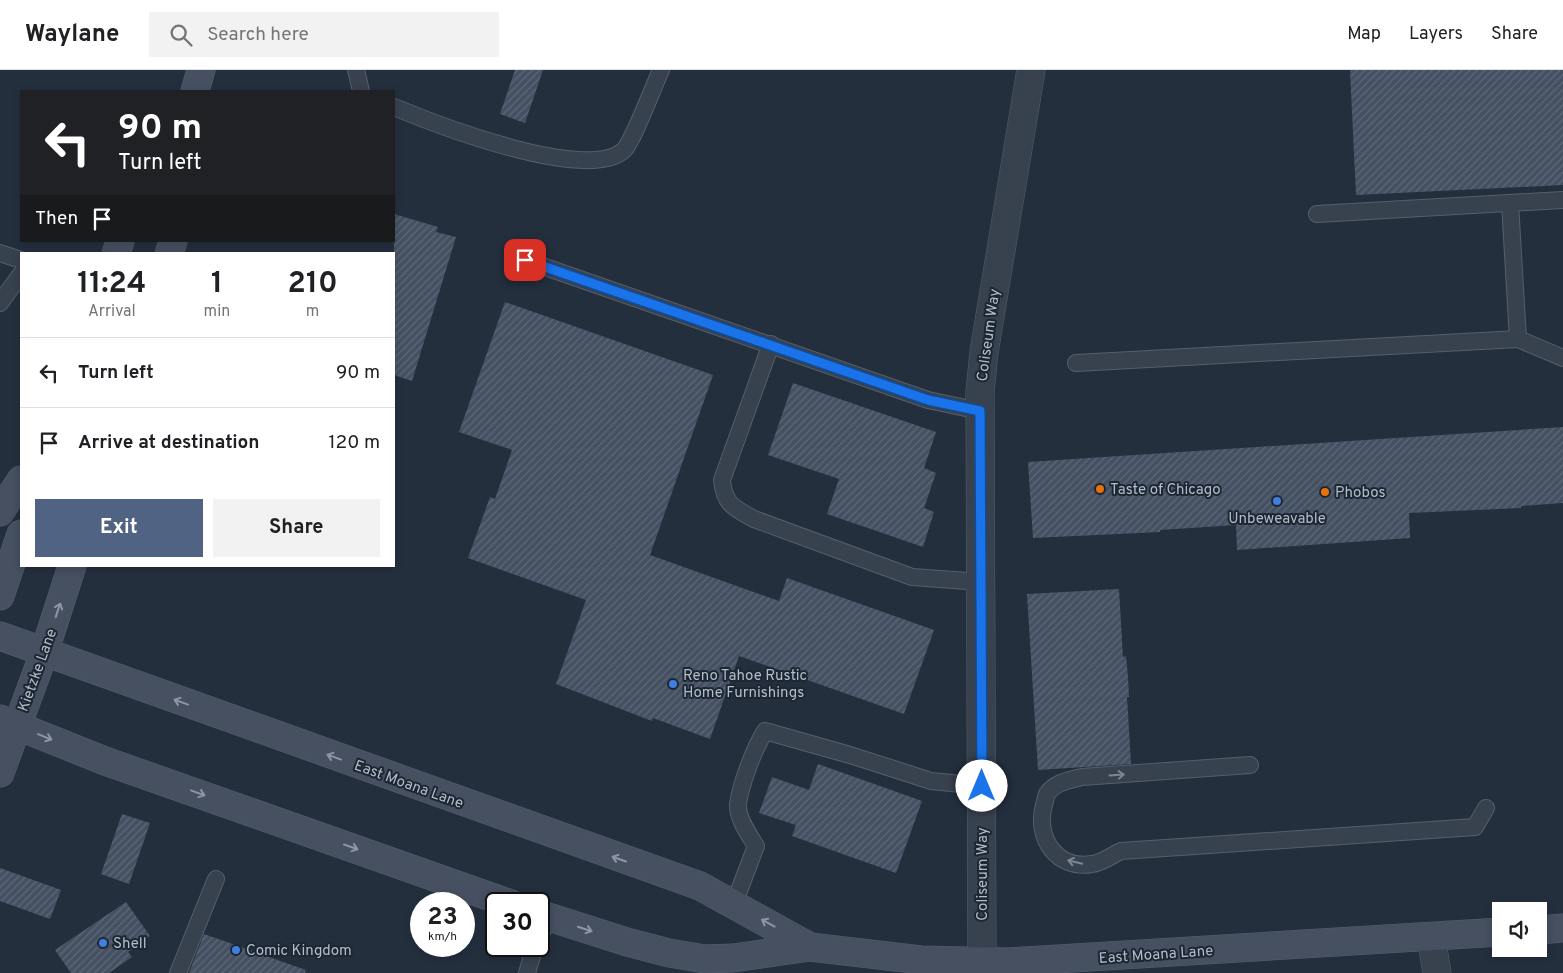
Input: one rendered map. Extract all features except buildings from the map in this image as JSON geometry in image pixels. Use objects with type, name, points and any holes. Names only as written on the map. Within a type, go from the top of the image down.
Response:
[{"type":"main road","points":[[195,90],[202,70]]},
{"type":"main road","points":[[0,512],[20,482]]},
{"type":"main road","points":[[0,596],[20,537]]},
{"type":"main road","name":"Kietzke Lane","points":[[0,772],[8,723],[44,653],[72,567]]},
{"type":"main road","name":"East Moana Lane","points":[[0,636],[700,886],[810,947]]},
{"type":"main road","points":[[8,723],[115,764],[485,895]]},
{"type":"main road","name":"East Moana Lane","points":[[550,925],[644,947],[704,966],[733,958],[810,947],[911,959],[982,963],[1069,960],[1492,933]]},
{"type":"main road","points":[[1547,929],[1563,928]]},
{"type":"street","name":"Coliseum Way","points":[[982,963],[980,411],[984,352],[1031,70]]},
{"type":"street","points":[[1432,937],[1436,973]]},
{"type":"lane","points":[[356,70],[361,90]]},
{"type":"lane","points":[[395,107],[458,133],[556,158],[584,161],[606,160],[624,150],[661,70]]},
{"type":"lane","points":[[1317,214],[1563,200]]},
{"type":"lane","points":[[1510,203],[1518,339]]},
{"type":"lane","points":[[0,253],[20,260]]},
{"type":"lane","points":[[525,260],[928,400],[980,411]]},
{"type":"lane","points":[[0,303],[20,275]]},
{"type":"lane","points":[[1076,363],[1518,339],[1563,358]]},
{"type":"lane","points":[[771,344],[722,480],[723,495],[734,508],[754,519],[912,577],[981,582]]},
{"type":"lane","points":[[734,904],[756,846],[746,831],[738,805],[755,749],[765,731],[850,755],[931,781],[982,786]]},
{"type":"lane","points":[[1250,765],[1082,777],[1061,782],[1047,794],[1042,812],[1042,831],[1048,848],[1060,858],[1078,864],[1093,864],[1120,851],[1475,826],[1486,808]]},
{"type":"lane","points":[[178,973],[216,879]]},
{"type":"lane","points":[[527,973],[532,957]]},
{"type":"place","name":"Taste of Chicago","points":[[1100,489]]},
{"type":"place","name":"Phobos","points":[[1325,492]]},
{"type":"place","name":"Unbeweavable","points":[[1277,501]]},
{"type":"place","name":"Reno Tahoe Rustic Home Furnishings","points":[[673,684]]},
{"type":"place","name":"Shell","points":[[103,943]]},
{"type":"place","name":"Comic Kingdom","points":[[236,950]]},
{"type":"route","points":[[525,260],[928,400],[980,411],[982,786]]}]
